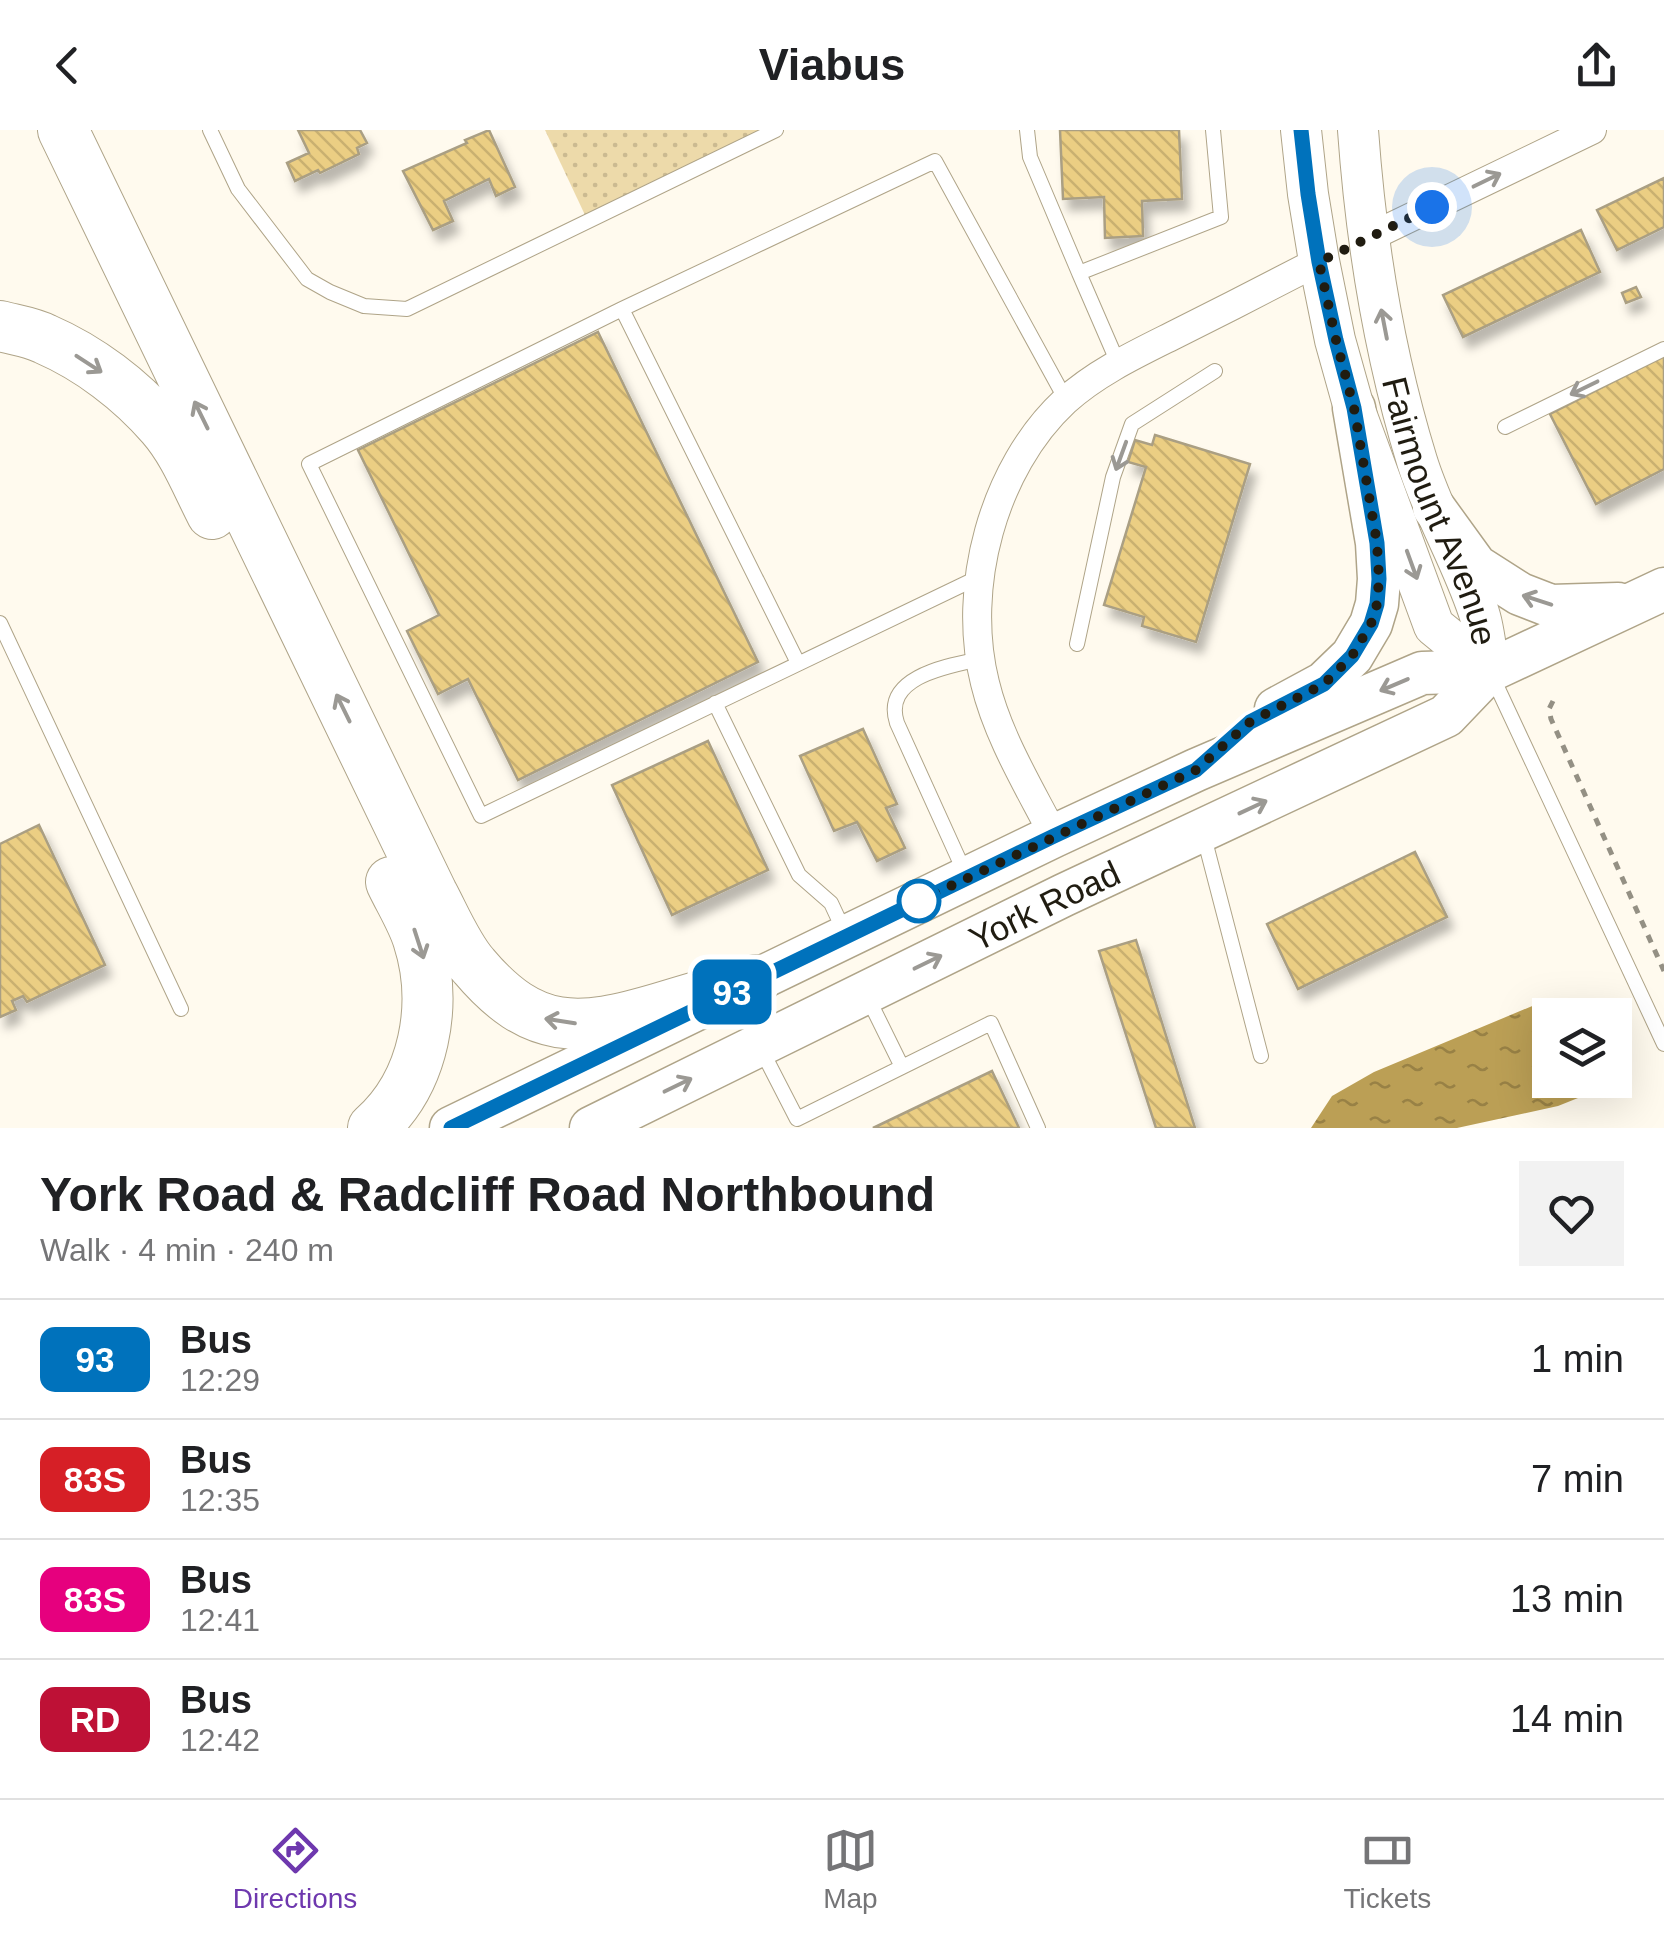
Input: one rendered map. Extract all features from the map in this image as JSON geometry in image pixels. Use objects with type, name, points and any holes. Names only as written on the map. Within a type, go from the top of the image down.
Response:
[{"type":"highway","points":[[62,130],[424,875],[471,964],[516,1006],[542,1018],[573,1024],[614,1021],[756,980]]},
{"type":"highway","points":[[0,326],[42,337],[91,364],[164,428],[190,470],[418,936],[427,972],[429,1004],[425,1034],[402,1092],[373,1128]]},
{"type":"main road","name":"Fairmount Avenue","points":[[1301,130],[1319,262],[1354,408],[1434,626],[1489,670]]},
{"type":"main road","name":"Fairmount Avenue","points":[[1358,130],[1368,238],[1402,410],[1434,508],[1479,612],[1489,670]]},
{"type":"main road","points":[[1319,262],[1368,238]]},
{"type":"main road","points":[[1196,770],[1250,722],[1324,684],[1352,656],[1371,624],[1379,579],[1377,543],[1354,408]]},
{"type":"main road","points":[[1434,508],[1476,566],[1520,594],[1550,606],[1649,597]]},
{"type":"main road","name":"York Road","points":[[459,1125],[1196,770],[1422,673],[1489,670],[1649,597]]},
{"type":"main road","name":"York Road","points":[[617,1122],[760,1046],[1064,895],[1446,716],[1489,670]]},
{"type":"street","points":[[1368,238],[1592,130]]},
{"type":"street","points":[[1054,836],[992,708],[980,659],[980,576],[988,534],[1003,492],[1020,456],[1066,400],[1118,364],[1319,262]]},
{"type":"lane","points":[[210,130],[238,189],[307,278],[364,306],[407,308],[776,130]]},
{"type":"lane","points":[[1027,130],[1030,157],[1118,364]]},
{"type":"lane","points":[[1080,273],[1220,217],[1213,130]]},
{"type":"lane","points":[[980,576],[480,816],[309,464],[934,161],[1066,400]]},
{"type":"lane","points":[[622,310],[798,663]]},
{"type":"lane","points":[[1505,427],[1664,348]]},
{"type":"lane","points":[[1078,644],[1113,478],[1132,424],[1216,371]]},
{"type":"lane","points":[[0,622],[7,655],[181,1009]]},
{"type":"lane","points":[[968,878],[897,723],[895,706],[906,684],[946,666],[980,659]]},
{"type":"lane","points":[[1489,670],[1664,1044]]},
{"type":"lane","points":[[715,703],[799,875],[831,904],[847,936]]},
{"type":"lane","points":[[1202,832],[1261,1056]]},
{"type":"lane","points":[[866,993],[902,1067]]},
{"type":"lane","points":[[760,1046],[797,1124],[991,1023],[1038,1128]]},
{"type":"path","points":[[1554,701],[1549,708],[1550,719],[1664,971]]},
{"type":"shaded area","points":[[545,130],[762,130],[585,215]]},
{"type":"water","points":[[1532,1006],[1532,1098],[1578,1098],[1457,1128],[1311,1128],[1332,1096],[1374,1072]]},
{"type":"building","points":[[298,130],[360,130],[367,143],[357,148],[359,154],[295,181],[287,163],[309,153]]},
{"type":"building","points":[[489,130],[515,187],[496,196],[489,179],[444,201],[453,221],[433,230],[403,171]]},
{"type":"building","points":[[1060,130],[1179,130],[1182,199],[1142,201],[1143,236],[1105,238],[1104,197],[1063,199]]},
{"type":"building","points":[[1664,178],[1664,227],[1617,250],[1597,210]]},
{"type":"building","points":[[1581,230],[1600,272],[1463,337],[1443,295]]},
{"type":"building","points":[[1636,287],[1641,297],[1626,303],[1622,293]]},
{"type":"building","points":[[598,332],[758,662],[518,780],[468,679],[438,694],[407,631],[439,615],[358,450]]},
{"type":"building","points":[[1664,356],[1664,469],[1596,504],[1550,414]]},
{"type":"building","points":[[1155,435],[1250,464],[1196,642],[1142,626],[1144,617],[1104,605],[1146,467],[1128,462],[1135,440],[1152,445]]},
{"type":"building","points":[[863,729],[897,804],[886,808],[905,848],[877,861],[857,822],[834,831],[800,756]]},
{"type":"building","points":[[708,741],[768,870],[672,915],[612,785]]},
{"type":"building","points":[[39,825],[105,965],[27,1002],[23,996],[12,1001],[16,1010],[0,1017],[0,844]]},
{"type":"building","points":[[1415,852],[1447,917],[1298,989],[1267,924]]},
{"type":"building","points":[[1136,940],[1195,1128],[1156,1128],[1099,951]]},
{"type":"building","points":[[992,1071],[1019,1128],[873,1128]]},
{"type":"bus line","name":"93","points":[[451,1128],[1196,770],[1250,722],[1324,684],[1352,656],[1371,624],[1377,604],[1377,543],[1354,408],[1319,262],[1301,130]]},
{"type":"route","points":[[919,901],[1196,770],[1250,722],[1324,684],[1352,656],[1371,624],[1377,604],[1377,543],[1354,408],[1319,262],[1432,207]]}]
